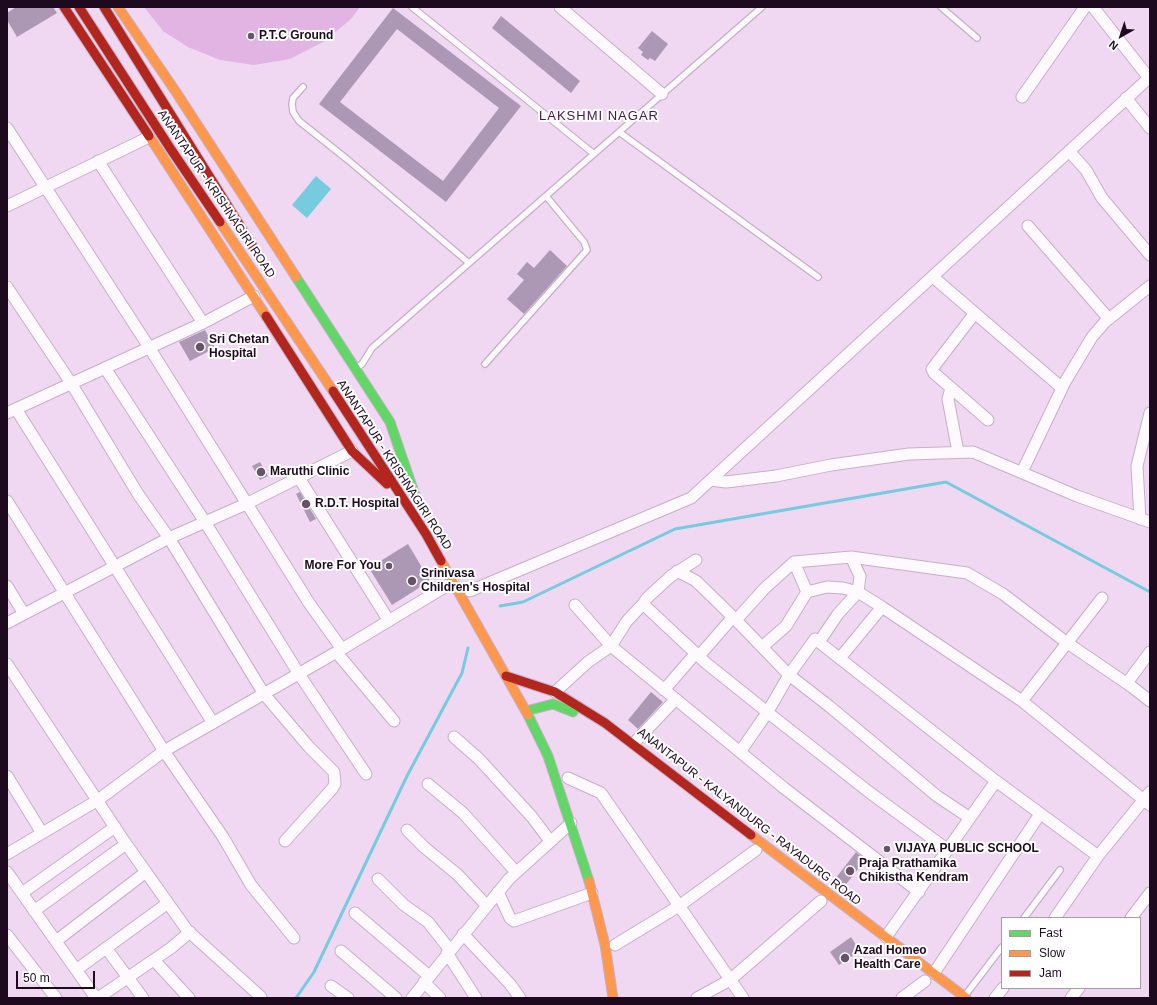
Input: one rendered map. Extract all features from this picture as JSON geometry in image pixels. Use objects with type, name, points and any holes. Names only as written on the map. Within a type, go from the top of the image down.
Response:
[{"type":"main road","points":[[64,7],[254,296],[352,451],[404,500]]},
{"type":"main road","name":"ANANTAPUR - KRISHNAGIRI ROAD","points":[[79,7],[170,148],[289,323],[430,540],[452,582],[526,711],[548,756],[592,893],[605,945],[613,998]]},
{"type":"main road","points":[[104,7],[260,257]]},
{"type":"main road","points":[[118,7],[176,92],[356,369]]},
{"type":"main road","name":"ANANTAPUR - KRISHNAGIRI ROAD","points":[[356,369],[390,422],[417,498],[394,464]]},
{"type":"main road","points":[[516,671],[542,718]]},
{"type":"main road","name":"ANANTAPUR - KALYANDURG - RAYADURG ROAD","points":[[506,676],[555,692],[577,704],[634,743],[966,997]]},
{"type":"main road","name":"ANANTAPUR - KALYANDURG - RAYADURG ROAD","points":[[526,711],[533,700],[553,704],[570,710],[628,750],[780,869]]},
{"type":"main road","points":[[567,775],[572,792]]},
{"type":"street","points":[[560,7],[662,94]]},
{"type":"street","points":[[1022,97],[1085,7]]},
{"type":"street","points":[[470,590],[691,498],[1149,77],[1093,7]]},
{"type":"street","points":[[1126,98],[1150,128]]},
{"type":"street","points":[[7,128],[149,347],[246,504],[340,651],[394,721]]},
{"type":"street","points":[[7,206],[149,137]]},
{"type":"street","points":[[1069,151],[1086,170],[1102,198],[1150,255]]},
{"type":"street","points":[[98,161],[203,323]]},
{"type":"street","points":[[1028,226],[1109,319]]},
{"type":"street","points":[[933,277],[1062,388]]},
{"type":"street","points":[[1022,472],[1062,388],[1092,337],[1109,319],[1150,286]]},
{"type":"street","points":[[7,287],[71,383],[138,494],[169,538],[264,694],[309,747],[334,772],[335,784],[332,789],[285,841]]},
{"type":"street","points":[[213,723],[116,566],[11,411],[203,323],[254,296]]},
{"type":"street","points":[[976,313],[933,366],[934,372],[988,420]]},
{"type":"street","points":[[105,368],[205,522],[300,674],[366,774]]},
{"type":"street","points":[[951,388],[948,399],[958,452]]},
{"type":"street","points":[[711,480],[726,482],[776,476],[831,465],[909,454],[958,452],[978,454],[1077,496],[1145,520],[1137,466],[1150,413]]},
{"type":"street","points":[[7,623],[169,538],[246,504],[352,451]]},
{"type":"street","points":[[299,478],[389,621]]},
{"type":"street","points":[[7,501],[164,751],[223,837],[251,885],[294,938]]},
{"type":"street","points":[[819,642],[838,614],[858,592],[860,576],[851,557]]},
{"type":"street","points":[[664,690],[697,654],[794,562],[851,557],[967,573],[1002,594],[1066,642],[1127,683],[1150,701]]},
{"type":"street","points":[[555,692],[588,662],[611,646],[627,621],[661,584],[677,571],[696,560]]},
{"type":"street","points":[[794,562],[807,592]]},
{"type":"street","points":[[677,571],[696,581],[789,675],[829,706],[937,796],[970,818]]},
{"type":"street","points":[[7,854],[98,800],[164,751],[340,651],[452,582]]},
{"type":"street","points":[[7,586],[24,614]]},
{"type":"street","points":[[762,647],[786,626],[807,592],[827,587],[843,588],[858,592],[967,662],[1022,701],[1148,799],[1098,856],[1056,917]]},
{"type":"street","points":[[1022,701],[1066,642],[1102,598]]},
{"type":"street","points":[[644,604],[697,654],[767,713],[869,792],[948,850]]},
{"type":"street","points":[[575,605],[611,646],[740,752],[919,892]]},
{"type":"street","points":[[840,658],[882,606]]},
{"type":"street","points":[[740,752],[767,713],[789,675],[815,639],[1040,814],[1098,856]]},
{"type":"street","points":[[1127,683],[1149,654]]},
{"type":"street","points":[[7,664],[126,844],[190,932],[261,997]]},
{"type":"street","points":[[634,743],[676,700]]},
{"type":"street","points":[[454,737],[479,759],[532,817],[550,841]]},
{"type":"street","points":[[567,775],[600,792],[743,998]]},
{"type":"street","points":[[7,776],[42,833]]},
{"type":"street","points":[[886,937],[919,892],[996,780]]},
{"type":"street","points":[[428,784],[463,813],[516,872]]},
{"type":"street","points":[[934,973],[1040,814]]},
{"type":"street","points":[[412,998],[448,951],[516,872],[570,823]]},
{"type":"street","points":[[22,893],[115,827]]},
{"type":"street","points":[[407,830],[424,847],[458,875],[487,906]]},
{"type":"street","points":[[34,911],[126,844]]},
{"type":"street","points":[[615,946],[679,906],[756,850]]},
{"type":"street","points":[[7,872],[97,998],[154,960],[190,932]]},
{"type":"street","points":[[56,941],[146,872]]},
{"type":"street","points":[[378,879],[404,905],[428,922],[448,951],[476,998]]},
{"type":"street","points":[[498,892],[510,918],[514,921],[592,893]]},
{"type":"street","points":[[1132,917],[1150,893]]},
{"type":"street","points":[[696,998],[730,980],[821,901]]},
{"type":"street","points":[[76,970],[168,903]]},
{"type":"street","points":[[355,913],[426,979],[440,998]]},
{"type":"street","points":[[463,934],[510,984],[520,998]]},
{"type":"street","points":[[7,935],[56,998]]},
{"type":"street","points":[[106,948],[143,998]]},
{"type":"street","points":[[341,951],[396,998]]},
{"type":"street","points":[[154,960],[189,998]]},
{"type":"street","points":[[902,998],[925,981]]},
{"type":"street","points":[[331,986],[348,998]]},
{"type":"street","points":[[995,998],[1002,989]]},
{"type":"street","points":[[1071,998],[1078,989]]},
{"type":"lane","points":[[412,7],[594,154]]},
{"type":"lane","points":[[356,369],[362,364],[372,348],[762,7]]},
{"type":"lane","points":[[941,7],[978,38]]},
{"type":"lane","points":[[303,87],[293,98],[292,104],[293,112],[299,121],[348,160],[469,263]]},
{"type":"lane","points":[[619,132],[818,277]]},
{"type":"lane","points":[[485,364],[587,250],[584,242],[546,196]]},
{"type":"lane","points":[[1025,917],[1060,870]]},
{"type":"lane","points":[[966,997],[1001,948]]},
{"type":"shaded area","name":"P.T.C Ground","points":[[144,7],[360,7],[351,19],[325,41],[290,59],[254,65],[220,60],[188,47],[163,31]]},
{"type":"water","points":[[316,176],[331,189],[307,218],[292,205]]},
{"type":"building","points":[[16,7],[53,7],[57,13],[17,37],[7,20],[7,13]]},
{"type":"building","points":[[393,8],[521,106],[446,202],[319,104]],"holes":[[[397,29],[499,108],[443,181],[340,102]]]},
{"type":"building","points":[[501,16],[580,81],[571,93],[492,28]]},
{"type":"building","points":[[652,31],[668,44],[655,61],[650,58],[648,60],[641,55],[643,52],[638,48]]},
{"type":"building","points":[[550,250],[567,266],[524,314],[507,299],[524,280],[517,274],[527,262],[534,268]]},
{"type":"building","points":[[205,330],[215,348],[190,361],[179,342]]},
{"type":"building","points":[[260,462],[268,476],[260,480],[252,466]]},
{"type":"building","points":[[300,492],[316,519],[310,522],[296,494]]},
{"type":"building","points":[[408,544],[430,581],[392,605],[369,568]]},
{"type":"building","points":[[651,692],[663,702],[638,729],[628,720]]},
{"type":"building","points":[[856,852],[865,860],[844,887],[835,879]]},
{"type":"building","points":[[851,937],[860,951],[839,965],[830,952]]},
{"type":"waterway","points":[[500,606],[523,602],[675,529],[946,482],[1150,592]]},
{"type":"waterway","points":[[296,998],[314,972],[407,776],[462,673],[468,648]]},
{"type":"traffic: fast","points":[[296,277],[390,422],[415,495]]},
{"type":"traffic: fast","points":[[526,711],[553,704],[573,712]]},
{"type":"traffic: fast","points":[[528,715],[548,756],[589,881]]},
{"type":"traffic: slow","points":[[118,7],[176,92],[296,277]]},
{"type":"traffic: slow","points":[[149,136],[266,316]]},
{"type":"traffic: slow","points":[[220,222],[333,391]]},
{"type":"traffic: slow","points":[[441,561],[528,715]]},
{"type":"traffic: slow","points":[[751,835],[966,998]]},
{"type":"traffic: slow","points":[[589,881],[605,945],[613,998]]},
{"type":"traffic: jam","points":[[64,7],[149,136]]},
{"type":"traffic: jam","points":[[79,7],[170,148],[220,222]]},
{"type":"traffic: jam","points":[[104,7],[255,250]]},
{"type":"traffic: jam","points":[[266,316],[352,451],[387,484]]},
{"type":"traffic: jam","points":[[333,391],[426,534],[441,561]]},
{"type":"traffic: jam","points":[[506,676],[555,692],[605,723],[751,835]]},
{"type":"place","name":"P.T.C Ground","points":[[251,36]]},
{"type":"place","name":"Sri Chetan Hospital","points":[[200,347]]},
{"type":"place","name":"Maruthi Clinic","points":[[261,472]]},
{"type":"place","name":"R.D.T. Hospital","points":[[306,504]]},
{"type":"place","name":"More For You","points":[[389,566]]},
{"type":"place","name":"Srinivasa Children's Hospital","points":[[412,581]]},
{"type":"place","name":"VIJAYA PUBLIC SCHOOL","points":[[887,849]]},
{"type":"place","name":"Praja Prathamika Chikistha Kendram","points":[[850,871]]},
{"type":"place","name":"Azad Homeo Health Care","points":[[845,958]]},
{"type":"district","name":"LAKSHMI NAGAR","points":[[599,116]]}]
